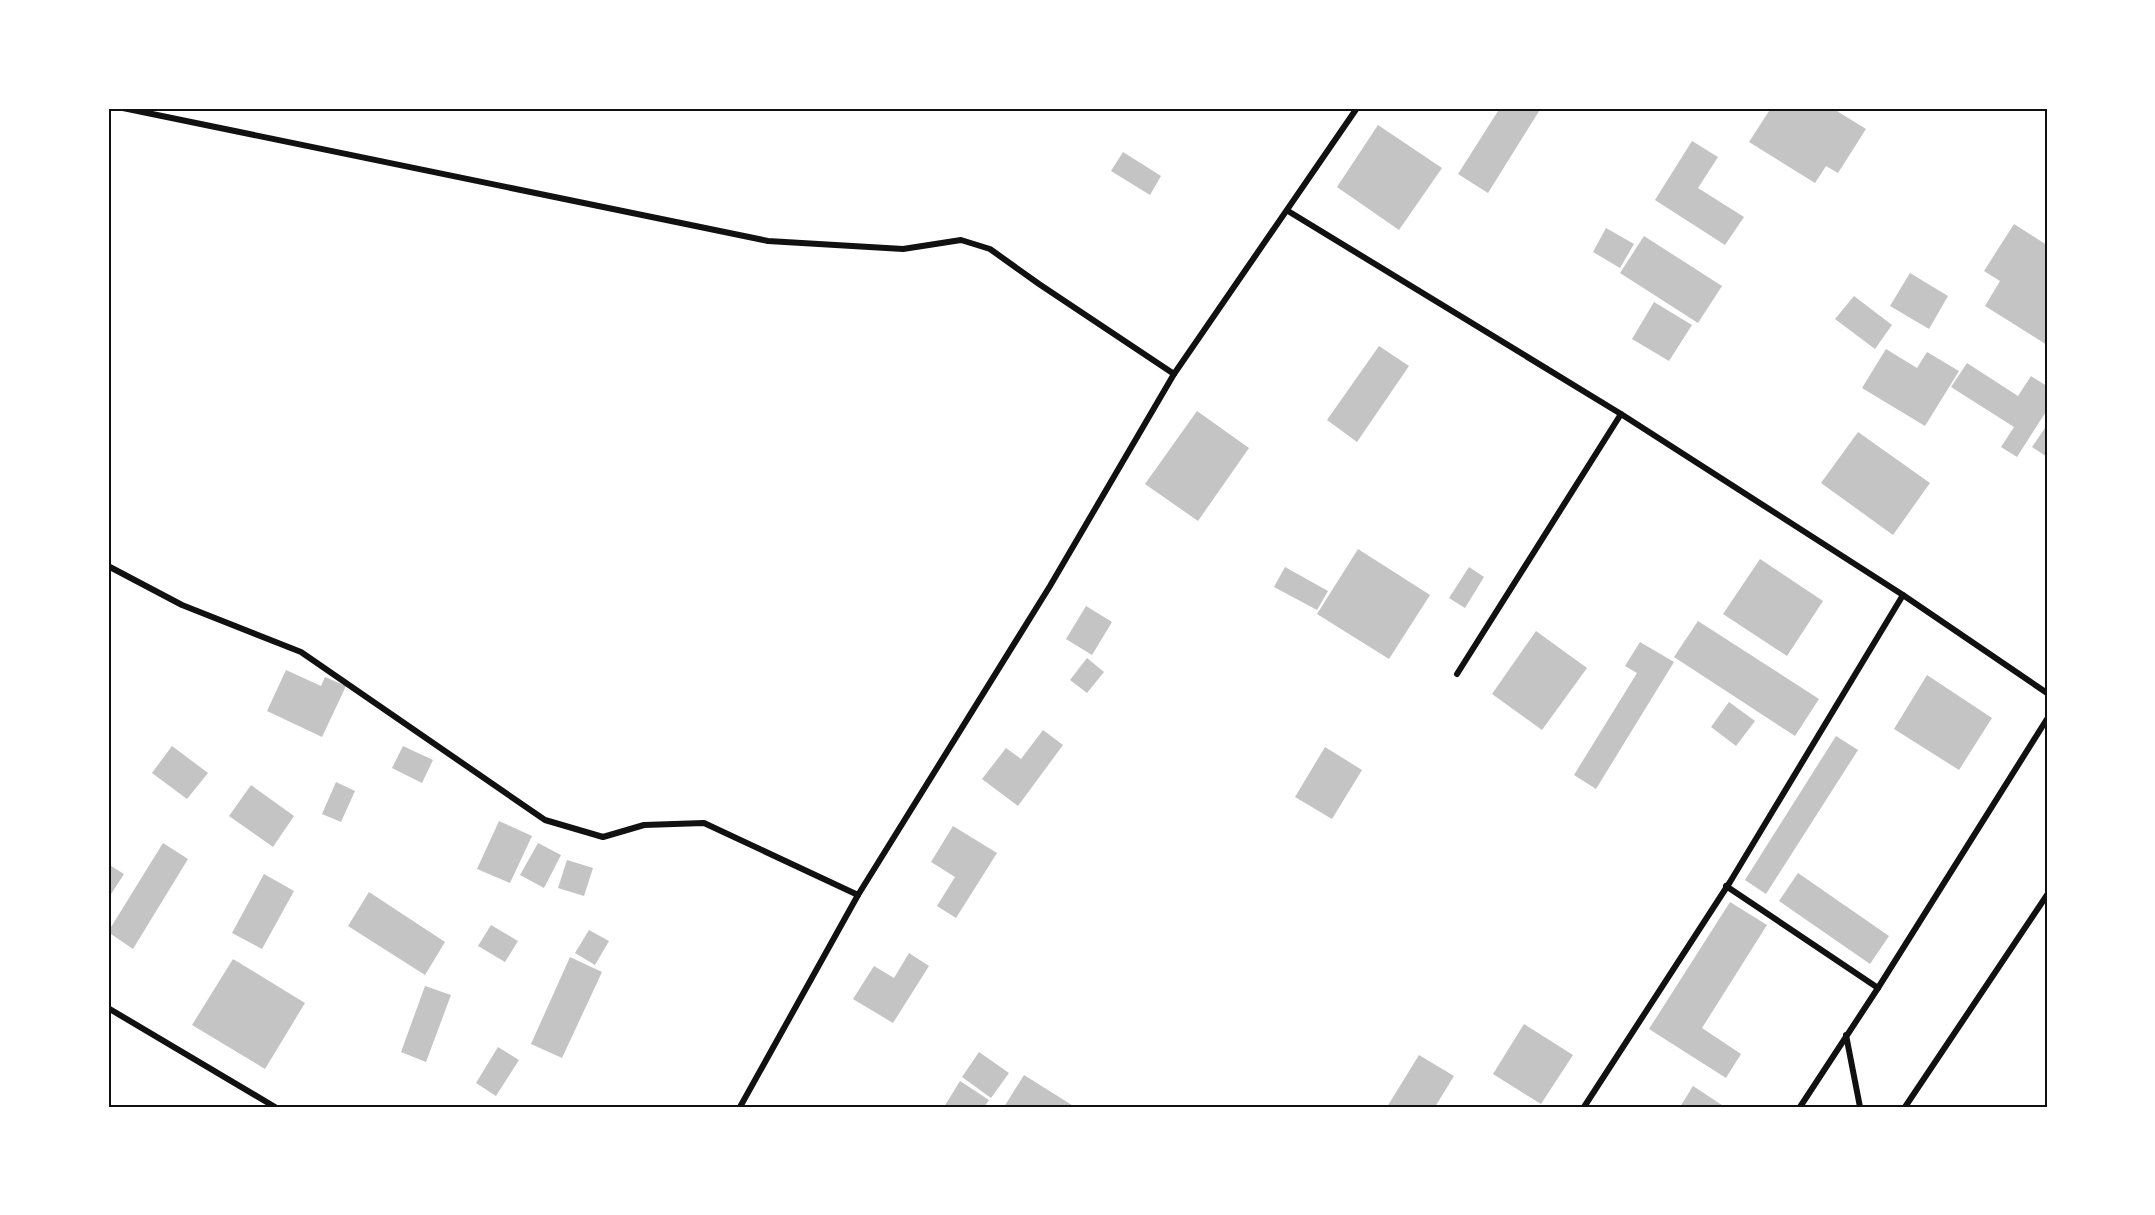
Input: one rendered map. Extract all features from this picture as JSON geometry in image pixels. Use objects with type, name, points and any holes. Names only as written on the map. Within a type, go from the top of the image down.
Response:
[{"type":"street","points":[[123,108],[768,241],[903,249],[962,240],[990,249],[1174,375]]},
{"type":"street","points":[[744,1105],[858,895],[1050,586],[1174,375],[1357,108]]},
{"type":"street","points":[[1288,211],[1621,414],[1903,595],[2047,693]]},
{"type":"street","points":[[1457,674],[1621,414]]},
{"type":"street","points":[[108,566],[182,605],[301,652],[545,820],[603,837],[644,825],[704,823],[858,895]]},
{"type":"street","points":[[1584,1107],[1726,886],[1903,595]]},
{"type":"street","points":[[1800,1107],[1878,988],[2047,719]]},
{"type":"street","points":[[1726,886],[1878,988]]},
{"type":"street","points":[[1905,1107],[2047,895]]},
{"type":"street","points":[[108,1008],[275,1107]]},
{"type":"street","points":[[1846,1034],[1860,1107]]},
{"type":"building","points":[[1494,108],[1541,108],[1488,193],[1458,174],[1498,111]]},
{"type":"building","points":[[1771,108],[1832,108],[1866,129],[1838,173],[1826,166],[1815,183],[1749,142]]},
{"type":"building","points":[[1378,125],[1442,168],[1399,230],[1337,187]]},
{"type":"building","points":[[1692,141],[1718,157],[1698,188],[1744,217],[1725,245],[1655,200]]},
{"type":"building","points":[[1123,152],[1161,176],[1150,195],[1111,171]]},
{"type":"building","points":[[2014,224],[2047,245],[2047,345],[1985,306],[2000,281],[1984,271]]},
{"type":"building","points":[[1606,228],[1634,244],[1620,268],[1593,252]]},
{"type":"building","points":[[1644,236],[1722,286],[1698,323],[1620,273]]},
{"type":"building","points":[[1910,273],[1948,296],[1929,329],[1890,306]]},
{"type":"building","points":[[1854,296],[1892,325],[1875,349],[1835,319]]},
{"type":"building","points":[[1654,302],[1692,325],[1669,361],[1632,339]]},
{"type":"building","points":[[1379,346],[1409,366],[1357,442],[1327,420]]},
{"type":"building","points":[[1886,349],[1917,368],[1927,352],[1959,371],[1925,426],[1862,388]]},
{"type":"building","points":[[1967,363],[2018,396],[2031,376],[2047,386],[2047,410],[2017,457],[2001,447],[2014,427],[1951,387]]},
{"type":"building","points":[[1197,411],[1249,448],[1198,521],[1145,484]]},
{"type":"building","points":[[2047,425],[2047,457],[2032,447]]},
{"type":"building","points":[[1858,432],[1930,483],[1893,535],[1821,483]]},
{"type":"building","points":[[1358,549],[1430,595],[1389,659],[1317,614]]},
{"type":"building","points":[[1760,559],[1823,601],[1787,656],[1723,614]]},
{"type":"building","points":[[1285,567],[1328,591],[1317,610],[1274,587]]},
{"type":"building","points":[[1469,567],[1484,577],[1465,608],[1449,598]]},
{"type":"building","points":[[1086,606],[1112,622],[1092,655],[1066,639]]},
{"type":"building","points":[[1698,621],[1819,699],[1795,736],[1674,657]]},
{"type":"building","points":[[1536,631],[1587,668],[1542,730],[1492,694]]},
{"type":"building","points":[[1640,642],[1674,662],[1596,789],[1574,775],[1637,673],[1625,666]]},
{"type":"building","points":[[1087,658],[1104,672],[1087,693],[1070,680]]},
{"type":"building","points":[[286,670],[321,686],[325,677],[346,686],[322,737],[267,711]]},
{"type":"building","points":[[1927,675],[1992,718],[1959,770],[1894,729]]},
{"type":"building","points":[[1729,702],[1755,721],[1736,746],[1711,727]]},
{"type":"building","points":[[1043,730],[1063,745],[1018,806],[982,779],[1006,748],[1021,759]]},
{"type":"building","points":[[1836,736],[1858,750],[1766,894],[1745,880]]},
{"type":"building","points":[[172,746],[208,773],[187,799],[152,773]]},
{"type":"building","points":[[403,746],[433,760],[422,783],[392,768]]},
{"type":"building","points":[[1325,747],[1362,770],[1332,819],[1295,797]]},
{"type":"building","points":[[336,782],[355,791],[341,822],[322,814]]},
{"type":"building","points":[[251,785],[294,816],[273,847],[229,816]]},
{"type":"building","points":[[499,821],[532,836],[510,883],[477,869]]},
{"type":"building","points":[[953,826],[997,853],[956,918],[937,906],[955,877],[931,862]]},
{"type":"building","points":[[163,843],[188,859],[133,949],[108,932]]},
{"type":"building","points":[[538,843],[561,855],[544,888],[520,875]]},
{"type":"building","points":[[567,860],[593,868],[584,896],[558,888]]},
{"type":"building","points":[[108,864],[124,874],[108,899]]},
{"type":"building","points":[[1798,873],[1889,936],[1870,964],[1779,901]]},
{"type":"building","points":[[264,874],[294,891],[262,949],[232,933]]},
{"type":"building","points":[[369,892],[445,942],[425,975],[348,926]]},
{"type":"building","points":[[1730,902],[1767,925],[1702,1028],[1741,1054],[1726,1078],[1649,1029]]},
{"type":"building","points":[[491,925],[518,941],[505,962],[478,946]]},
{"type":"building","points":[[589,930],[609,941],[595,965],[575,953]]},
{"type":"building","points":[[909,953],[929,966],[893,1023],[853,999],[874,966],[894,978]]},
{"type":"building","points":[[570,957],[602,972],[562,1058],[531,1044]]},
{"type":"building","points":[[233,959],[305,1003],[265,1069],[192,1025]]},
{"type":"building","points":[[425,986],[451,995],[426,1062],[401,1052]]},
{"type":"building","points":[[1524,1024],[1573,1055],[1541,1104],[1493,1074]]},
{"type":"building","points":[[498,1047],[519,1060],[496,1096],[476,1083]]},
{"type":"building","points":[[979,1052],[1009,1073],[991,1098],[962,1077]]},
{"type":"building","points":[[1419,1055],[1454,1076],[1435,1107],[1387,1107]]},
{"type":"building","points":[[1024,1075],[1075,1107],[1004,1107]]},
{"type":"building","points":[[960,1081],[989,1100],[984,1107],[944,1107]]},
{"type":"building","points":[[1693,1086],[1725,1107],[1680,1107]]}]
